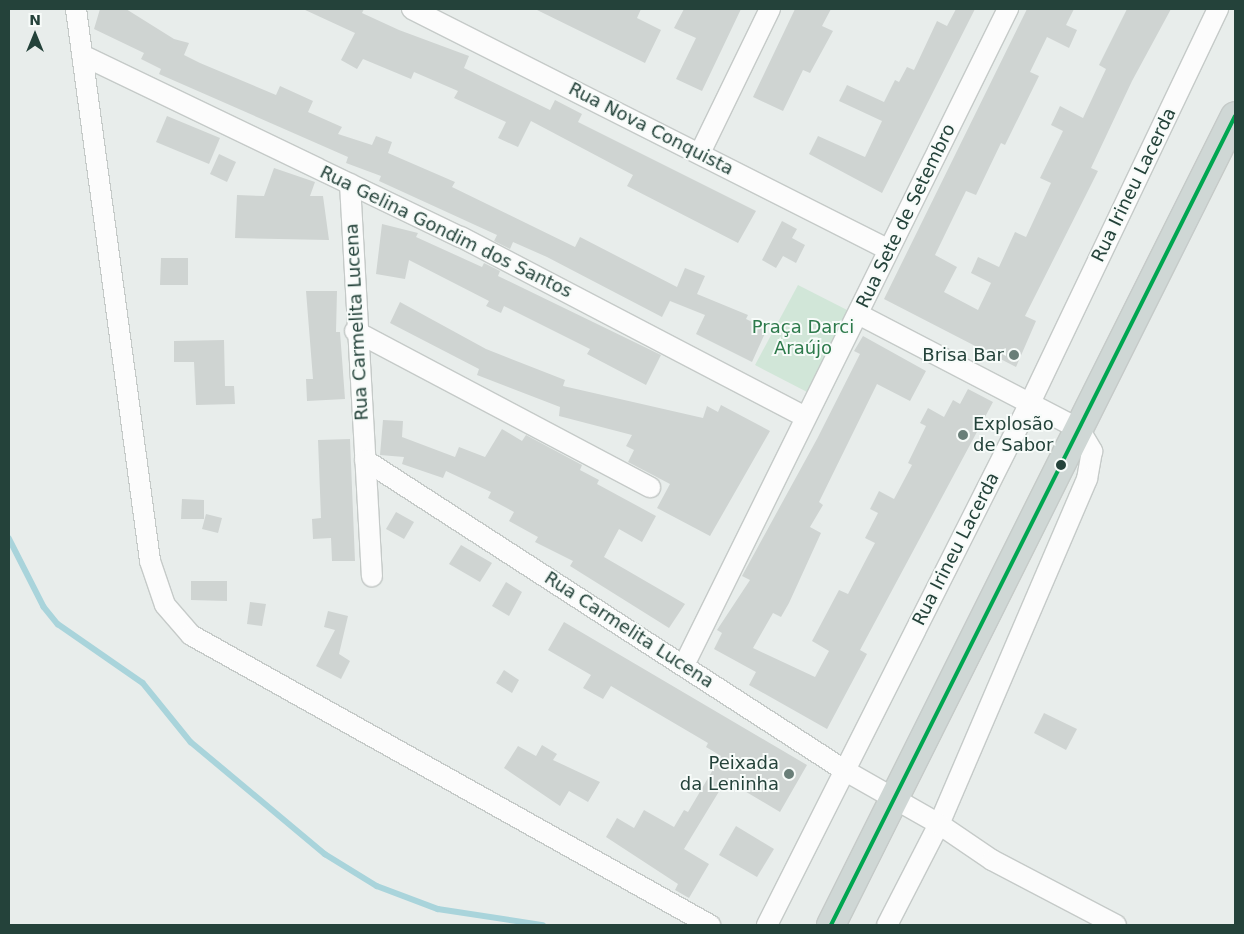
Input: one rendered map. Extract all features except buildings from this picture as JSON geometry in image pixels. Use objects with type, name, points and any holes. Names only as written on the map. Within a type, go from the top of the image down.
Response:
[{"type":"main road","points":[[831,925],[1235,116]]},
{"type":"street","points":[[76,9],[150,561],[156,587],[176,621],[191,635],[710,925]]},
{"type":"street","name":"Rua Nova Conquista","points":[[412,9],[889,250]]},
{"type":"street","points":[[700,153],[770,9]]},
{"type":"street","name":"Rua Sete de Setembro","points":[[684,665],[1008,9]]},
{"type":"street","name":"Rua Irineu Lacerda","points":[[767,925],[1030,403],[1218,9]]},
{"type":"street","name":"Rua Gelina Gondim dos Santos","points":[[82,55],[350,184],[805,417]]},
{"type":"street","name":"Rua Carmelita Lucena","points":[[350,184],[355,331],[372,576]]},
{"type":"street","points":[[858,314],[1079,429],[1092,451],[1086,479],[939,824],[887,925]]},
{"type":"street","points":[[355,331],[650,487]]},
{"type":"street","name":"Rua Carmelita Lucena","points":[[365,460],[844,770],[939,824],[992,860],[1116,925]]},
{"type":"green space","name":"Praça Darci Araújo","points":[[798,285],[851,312],[809,393],[755,365]]},
{"type":"waterway","points":[[9,538],[44,607],[58,624],[143,683],[191,742],[325,854],[377,886],[438,909],[543,925]]},
{"type":"transit line","points":[[831,925],[1235,116]]},
{"type":"place","name":"Brisa Bar","points":[[1014,355]]},
{"type":"place","name":"Explosão de Sabor","points":[[963,435]]},
{"type":"place","name":"Peixada da Leninha","points":[[789,774]]}]
